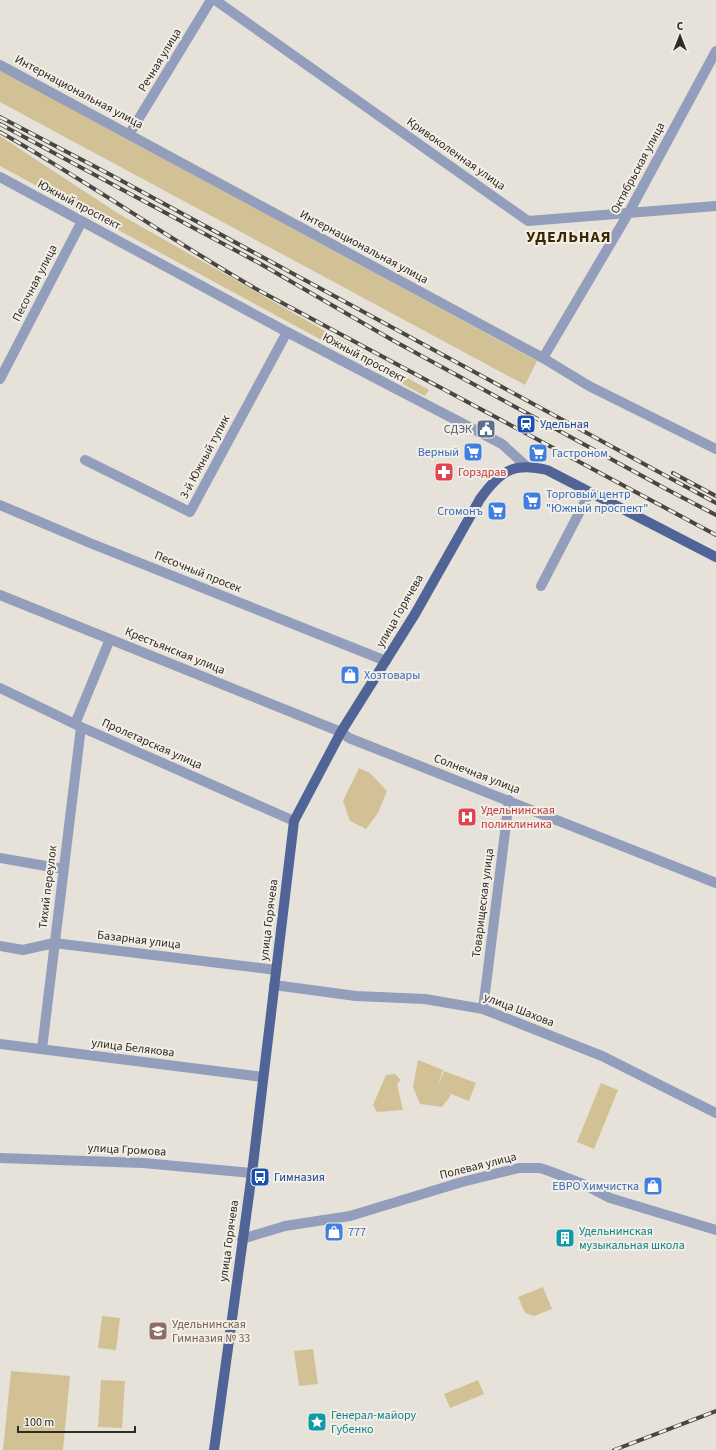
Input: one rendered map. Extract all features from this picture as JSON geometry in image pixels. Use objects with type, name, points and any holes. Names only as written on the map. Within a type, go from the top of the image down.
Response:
[{"type":"main road","points":[[526,466],[547,470],[716,558]]},
{"type":"main road","name":"улица Горячева","points":[[214,1450],[252,1173],[294,821],[341,732],[386,661],[486,490],[503,474],[516,468],[526,466]]},
{"type":"street","name":"Речная улица","points":[[130,133],[211,0]]},
{"type":"street","name":"Кривоколенная улица","points":[[215,0],[528,221],[716,206]]},
{"type":"street","name":"Октябрьская улица","points":[[543,358],[628,214],[716,51]]},
{"type":"street","name":"Интернациональная улица","points":[[0,65],[130,133],[365,263],[543,358],[589,386],[716,448]]},
{"type":"street","name":"Южный проспект","points":[[0,177],[287,332],[502,444],[526,466]]},
{"type":"street","name":"Песочная улица","points":[[0,379],[82,221]]},
{"type":"street","name":"3-й Южный тупик","points":[[85,460],[190,512],[287,332]]},
{"type":"street","points":[[542,586],[590,492]]},
{"type":"street","name":"Песочный просек","points":[[0,505],[90,543],[386,661]]},
{"type":"street","name":"Крестьянская улица","points":[[0,595],[341,732]]},
{"type":"street","name":"Тихий переулок","points":[[42,1049],[78,726],[110,639]]},
{"type":"street","name":"Пролетарская улица","points":[[0,688],[78,726],[294,821]]},
{"type":"street","name":"Солнечная улица","points":[[341,732],[349,738],[716,883]]},
{"type":"street","name":"Товарищеская улица","points":[[483,1009],[509,800]]},
{"type":"street","points":[[0,858],[63,869]]},
{"type":"street","name":"Базарная улица","points":[[0,946],[23,950],[54,943],[276,970]]},
{"type":"street","name":"улица Шахова","points":[[274,985],[356,996],[424,999],[483,1009],[602,1056],[716,1113]]},
{"type":"street","name":"улица Белякова","points":[[0,1044],[264,1077]]},
{"type":"street","name":"улица Громова","points":[[0,1158],[143,1164],[252,1173]]},
{"type":"street","name":"Полевая улица","points":[[242,1239],[286,1226],[301,1225],[350,1216],[462,1182],[504,1171],[526,1168],[540,1168],[583,1184],[610,1198],[716,1230]]},
{"type":"shaded area","points":[[0,70],[537,361],[525,385],[0,102]]},
{"type":"shaded area","points":[[0,136],[119,214],[429,390],[425,396],[0,166]]},
{"type":"shaded area","points":[[359,768],[370,773],[387,791],[378,813],[366,829],[350,821],[343,801]]},
{"type":"shaded area","points":[[418,1060],[443,1070],[437,1089],[444,1071],[476,1083],[469,1101],[448,1093],[451,1095],[442,1107],[420,1104],[413,1087]]},
{"type":"shaded area","points":[[395,1074],[401,1080],[397,1084],[403,1110],[377,1112],[373,1105],[386,1075]]},
{"type":"shaded area","points":[[601,1083],[618,1090],[594,1149],[577,1142]]},
{"type":"shaded area","points":[[543,1287],[552,1309],[534,1316],[525,1313],[518,1297]]},
{"type":"shaded area","points":[[102,1316],[120,1318],[116,1350],[98,1348]]},
{"type":"shaded area","points":[[313,1349],[318,1384],[299,1386],[294,1351]]},
{"type":"shaded area","points":[[11,1371],[70,1376],[63,1450],[3,1450]]},
{"type":"shaded area","points":[[101,1380],[125,1381],[122,1428],[98,1427]]},
{"type":"shaded area","points":[[478,1380],[484,1394],[450,1408],[444,1394]]},
{"type":"railway","points":[[0,117],[111,175],[716,503]]},
{"type":"railway","points":[[0,124],[259,263],[394,341],[716,515]]},
{"type":"railway","points":[[0,132],[258,290],[716,535]]},
{"type":"railway","points":[[673,473],[716,496]]},
{"type":"railway","points":[[614,1450],[716,1411]]},
{"type":"place","name":"Удельная","points":[[526,424]]},
{"type":"place","name":"СДЭК","points":[[486,429]]},
{"type":"place","name":"Верный","points":[[473,452]]},
{"type":"place","name":"Гастроном","points":[[538,453]]},
{"type":"place","name":"Горздрав","points":[[444,472]]},
{"type":"place","name":"Торговый центр \"Южный проспект\"","points":[[532,501]]},
{"type":"place","name":"Сгомонъ","points":[[497,511]]},
{"type":"place","name":"Хозтовары","points":[[350,675]]},
{"type":"place","name":"Удельнинская поликлиника","points":[[467,817]]},
{"type":"place","name":"Гимназия","points":[[260,1177]]},
{"type":"place","name":"ЕВРО Химчистка","points":[[653,1186]]},
{"type":"place","name":"777","points":[[334,1232]]},
{"type":"place","name":"Удельнинская музыкальная школа","points":[[565,1238]]},
{"type":"place","name":"Удельнинская Гимназия № 33","points":[[158,1331]]},
{"type":"place","name":"Генерал-майору Губенко","points":[[317,1422]]},
{"type":"district","name":"УДЕЛЬНАЯ","points":[[569,237]]}]
